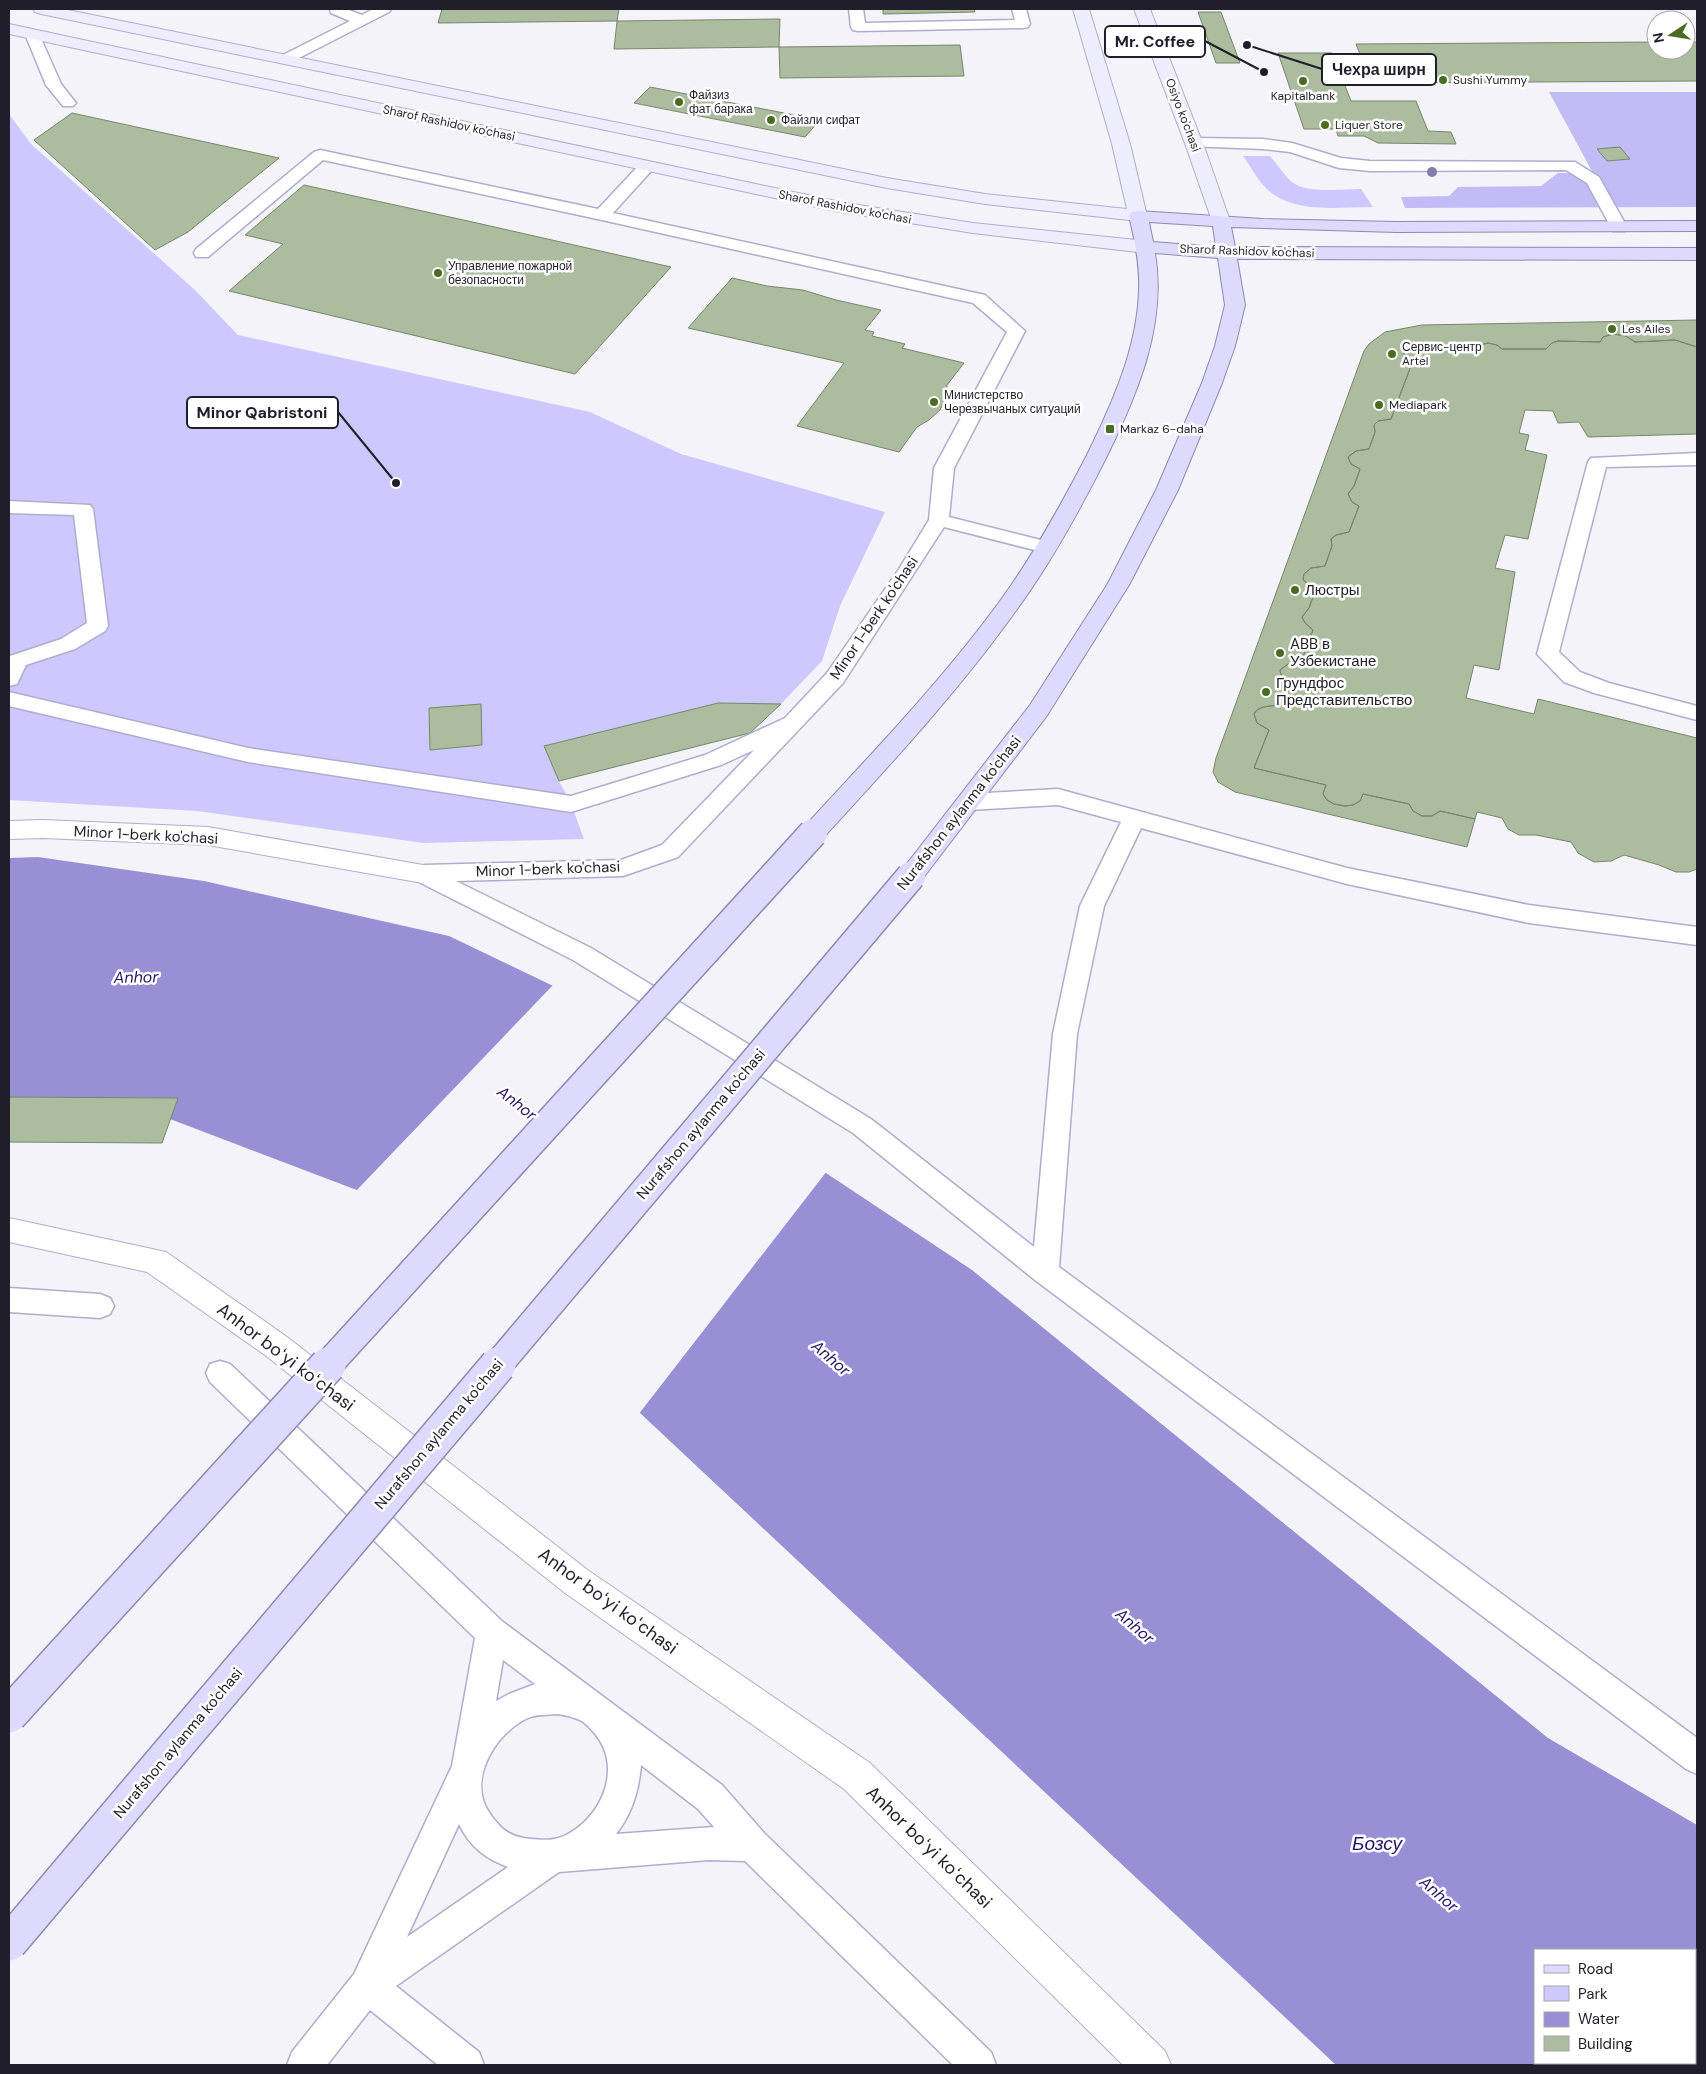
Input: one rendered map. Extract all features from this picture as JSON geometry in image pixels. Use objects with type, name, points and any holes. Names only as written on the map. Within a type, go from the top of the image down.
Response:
[{"type":"main road","name":"Sharof Rashidov ko'chasi","points":[[41,9],[288,58],[886,183],[985,199],[1138,216],[1221,221],[1386,227],[1697,226]]},
{"type":"main road","points":[[9,1715],[813,833],[962,665],[995,624],[1046,548],[1077,494],[1110,429],[1135,363],[1144,331],[1149,300],[1146,247],[1121,144],[1081,9]]},
{"type":"main road","name":"Osiyo ko'chasi","points":[[1142,9],[1194,143],[1221,221]]},
{"type":"main road","name":"Sharof Rashidov ko'chasi","points":[[9,29],[874,214],[973,228],[1146,247],[1228,253],[1697,254]]},
{"type":"main road","name":"Nurafshon aylanma ko'chasi","points":[[9,1943],[911,876],[1038,711],[1093,625],[1140,545],[1202,408],[1225,346],[1235,305],[1228,253],[1221,221]]},
{"type":"street","name":"Minor 1-berk ko'chasi","points":[[9,830],[43,829],[208,836],[423,874]]},
{"type":"street","name":"Anhor boʻyi koʻchasi","points":[[9,1230],[155,1262],[276,1346],[577,1582],[857,1776],[1151,2065]]},
{"type":"lane","points":[[337,9],[362,20]]},
{"type":"lane","points":[[288,58],[384,9]]},
{"type":"lane","points":[[841,9],[856,11],[858,27],[1023,24],[1019,9]]},
{"type":"lane","points":[[32,34],[54,85],[68,103]]},
{"type":"lane","points":[[1194,143],[1263,144],[1292,148],[1340,163],[1370,166],[1569,165],[1594,180],[1619,226]]},
{"type":"lane","points":[[202,253],[320,155],[979,298],[1016,330],[944,468],[939,520],[1046,548]]},
{"type":"lane","points":[[602,215],[647,166]]},
{"type":"lane","points":[[1697,459],[1598,462],[1548,654],[1572,677],[1602,688],[1697,713]]},
{"type":"lane","points":[[9,507],[83,509],[98,626],[68,644],[18,661],[9,679]]},
{"type":"lane","name":"Minor 1-berk ko'chasi","points":[[423,874],[623,868],[670,851],[835,678],[908,570],[939,520]]},
{"type":"lane","points":[[9,699],[248,755],[571,804],[713,760],[794,722]]},
{"type":"lane","points":[[969,802],[1058,797],[1347,876],[1529,914],[1697,936]]},
{"type":"lane","points":[[1045,1272],[1065,1034],[1092,906],[1134,818]]},
{"type":"lane","points":[[423,874],[582,954],[862,1126],[1045,1272],[1697,1758]]},
{"type":"lane","points":[[9,1300],[100,1306]]},
{"type":"lane","points":[[220,1373],[492,1633],[710,1797],[752,1845],[978,2065]]},
{"type":"lane","points":[[492,1633],[468,1768],[466,1793],[472,1816],[486,1836],[506,1851],[529,1857],[709,1843],[752,1845]]},
{"type":"lane","points":[[305,2065],[367,1985],[468,1768],[476,1745],[492,1724],[512,1710],[534,1700],[558,1698],[580,1704],[600,1715],[616,1733],[624,1756],[624,1782],[617,1807],[602,1829],[579,1846],[554,1856],[367,1985]]},
{"type":"lane","points":[[367,1985],[466,2065]]},
{"type":"green space","points":[[9,114],[31,144],[195,290],[238,335],[590,412],[681,454],[885,512],[840,606],[822,661],[781,704],[718,703],[545,746],[559,781],[571,804],[584,839],[424,843],[197,811],[9,800]]},
{"type":"green space","points":[[1243,156],[1270,156],[1283,173],[1299,186],[1325,190],[1361,189],[1373,207],[1318,208],[1291,203],[1279,198],[1268,190]]},
{"type":"shaded area","points":[[1549,92],[1697,92],[1697,207],[1405,208],[1401,197],[1449,196],[1458,187],[1541,186],[1558,173],[1593,173]]},
{"type":"water","name":"Бозсу","points":[[38,857],[204,881],[449,936],[574,996],[826,1173],[972,1270],[1548,1738],[1697,1825],[1697,2065],[1336,2065],[640,1413],[383,1200],[170,1119],[178,1098],[9,1097],[9,858]]},
{"type":"pier","points":[[554,984],[575,994],[827,1171],[638,1415],[382,1202],[355,1192]]},
{"type":"building","points":[[442,9],[619,9],[617,21],[438,23]]},
{"type":"building","points":[[883,9],[974,9],[975,12],[883,14]]},
{"type":"building","points":[[1198,12],[1221,12],[1240,63],[1216,63]]},
{"type":"building","points":[[780,19],[779,47],[614,49],[617,21]]},
{"type":"building","points":[[1646,42],[1646,60],[1696,60],[1697,42],[1697,81],[1371,83],[1356,44]]},
{"type":"building","points":[[960,45],[964,76],[780,78],[779,47]]},
{"type":"building","points":[[1278,53],[1332,53],[1351,101],[1416,101],[1428,131],[1451,132],[1456,144],[1378,143],[1364,136],[1338,136],[1336,129],[1304,129]]},
{"type":"building","points":[[650,87],[820,120],[805,137],[634,103]]},
{"type":"building","points":[[72,113],[279,158],[188,232],[155,250],[34,140]]},
{"type":"building","points":[[1620,147],[1630,159],[1607,161],[1597,149]]},
{"type":"building","points":[[304,185],[671,267],[575,374],[229,291],[283,244],[245,235]]},
{"type":"building","points":[[732,278],[767,286],[803,290],[881,310],[865,330],[874,332],[872,336],[905,344],[902,348],[964,363],[947,385],[946,397],[940,410],[929,420],[917,427],[899,452],[797,426],[844,363],[688,328]]},
{"type":"building","points":[[1697,320],[1697,347],[1675,340],[1635,342],[1626,336],[1613,334],[1603,337],[1600,342],[1558,341],[1552,343],[1546,349],[1502,349],[1497,345],[1488,343],[1480,345],[1479,349],[1445,350],[1429,344],[1411,345],[1404,352],[1404,356],[1412,363],[1391,419],[1378,421],[1374,425],[1375,432],[1369,449],[1356,451],[1348,457],[1351,464],[1360,469],[1354,486],[1348,494],[1352,502],[1359,506],[1349,532],[1336,535],[1331,539],[1332,546],[1325,566],[1311,568],[1304,574],[1303,579],[1306,583],[1316,589],[1309,608],[1302,617],[1305,623],[1313,630],[1301,662],[1288,664],[1280,670],[1282,679],[1287,683],[1278,705],[1263,707],[1254,714],[1257,723],[1269,730],[1254,768],[1326,785],[1323,794],[1327,800],[1334,804],[1353,805],[1360,801],[1363,794],[1409,804],[1413,811],[1422,816],[1432,816],[1440,811],[1475,819],[1467,847],[1235,792],[1218,782],[1213,772],[1216,758],[1364,351],[1369,344],[1385,332],[1422,325]]},
{"type":"building","points":[[1613,334],[1626,336],[1635,342],[1675,340],[1697,347],[1697,434],[1588,437],[1579,422],[1558,423],[1553,411],[1525,410],[1519,433],[1529,435],[1525,450],[1547,455],[1528,539],[1505,535],[1495,568],[1515,572],[1499,670],[1474,665],[1466,698],[1534,714],[1538,699],[1697,738],[1697,869],[1689,872],[1676,872],[1624,855],[1611,861],[1594,862],[1578,853],[1571,842],[1536,835],[1519,835],[1508,829],[1502,818],[1477,812],[1475,819],[1440,811],[1432,816],[1422,816],[1413,811],[1409,804],[1363,794],[1360,801],[1353,805],[1334,804],[1327,800],[1323,794],[1326,785],[1254,768],[1269,730],[1257,723],[1254,714],[1263,707],[1278,705],[1287,683],[1282,679],[1280,670],[1288,664],[1301,662],[1313,630],[1305,623],[1302,617],[1309,608],[1316,589],[1306,583],[1303,579],[1304,574],[1311,568],[1325,566],[1332,546],[1331,539],[1336,535],[1349,532],[1359,506],[1352,502],[1348,494],[1354,486],[1360,469],[1351,464],[1348,457],[1356,451],[1369,449],[1375,432],[1374,425],[1378,421],[1391,419],[1412,363],[1404,356],[1405,349],[1411,345],[1419,344],[1433,345],[1445,350],[1479,349],[1480,345],[1488,343],[1497,345],[1502,349],[1546,349],[1552,343],[1558,341],[1600,342],[1603,337]]},
{"type":"building","points":[[718,703],[781,704],[750,733],[559,781],[544,746]]},
{"type":"building","points":[[481,704],[482,745],[430,750],[429,708]]},
{"type":"building","points":[[9,1097],[178,1098],[162,1143],[9,1142]]},
{"type":"place","name":"Чехра ширн","points":[[1247,45]]},
{"type":"place","name":"Mr. Coffee","points":[[1264,72]]},
{"type":"place","name":"Sushi Yummy","points":[[1443,80]]},
{"type":"place","name":"Kapitalbank","points":[[1303,81]]},
{"type":"place","name":"Файзиз фат барака","points":[[679,102]]},
{"type":"place","name":"Файзли сифат","points":[[771,120]]},
{"type":"place","name":"Liquer Store","points":[[1325,125]]},
{"type":"place","name":"Управление пожарной безопасности","points":[[438,273]]},
{"type":"place","name":"Les Ailes","points":[[1612,329]]},
{"type":"place","name":"Сервис-центр Artel","points":[[1392,354]]},
{"type":"place","name":"Министерство Черезвычаных ситуаций","points":[[934,402]]},
{"type":"place","name":"Mediapark","points":[[1379,405]]},
{"type":"place","name":"Markaz 6-daha","points":[[1110,429]]},
{"type":"place","name":"Minor Qabristoni","points":[[396,483]]},
{"type":"place","name":"Люстры","points":[[1295,590]]},
{"type":"place","name":"ABB в Узбекистане","points":[[1280,653]]},
{"type":"place","name":"Грундфос Представительство","points":[[1266,692]]},
{"type":"water label","name":"Anhor","points":[[136,977]]},
{"type":"water label","name":"Anhor","points":[[517,1103]]},
{"type":"water label","name":"Anhor","points":[[831,1358]]},
{"type":"water label","name":"Anhor","points":[[1135,1626]]},
{"type":"water label","name":"Anhor","points":[[1439,1894]]}]
